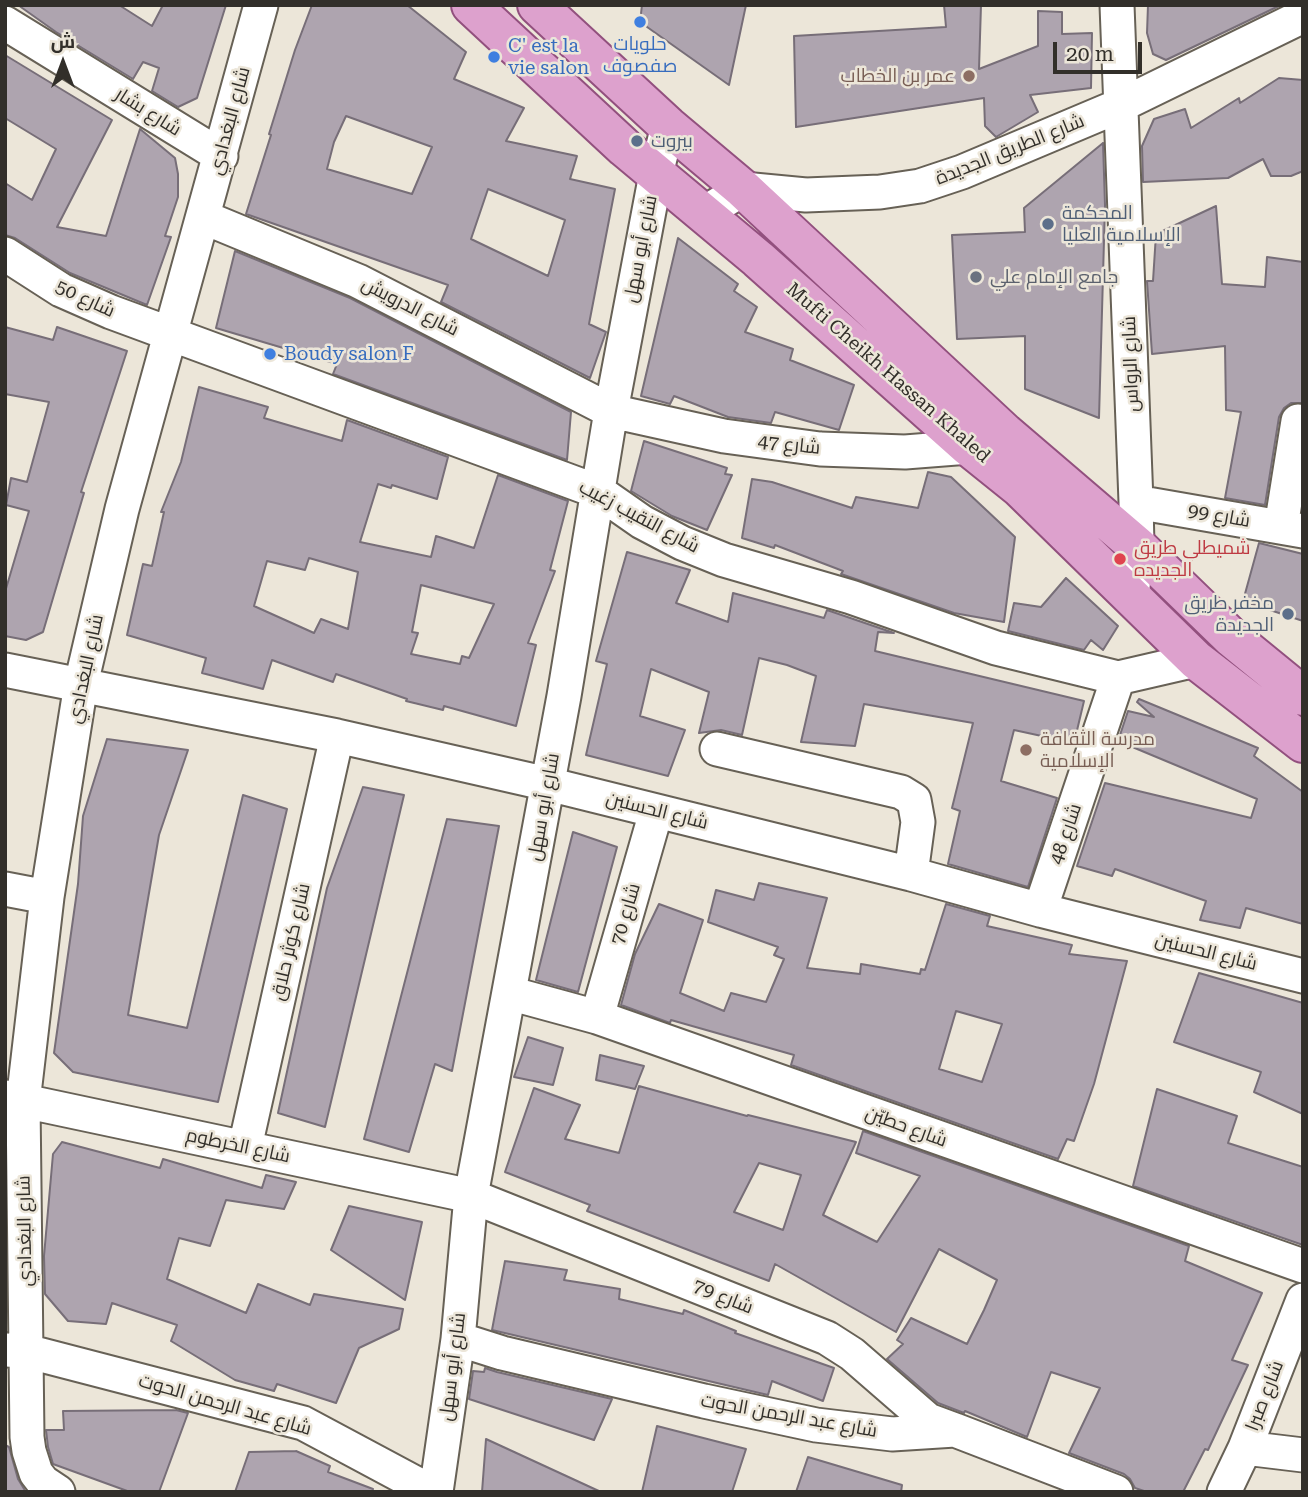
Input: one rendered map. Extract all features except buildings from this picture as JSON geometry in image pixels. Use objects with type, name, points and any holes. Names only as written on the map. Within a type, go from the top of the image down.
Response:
[{"type":"main road","name":"Mufti Cheikh Hassan Khaled","points":[[471,5],[625,148],[758,259],[969,447],[1020,488],[1196,660],[1303,743]]},
{"type":"main road","name":"Mufti Cheikh Hassan Khaled","points":[[537,5],[668,126],[743,189],[1005,433],[1137,546],[1232,638],[1303,696]]},
{"type":"street","name":"شارع البغدادي","points":[[58,1492],[43,1482],[32,1465],[16,1363],[14,1099],[81,684],[122,509],[261,5]]},
{"type":"street","name":"شارع الرواس","points":[[1117,5],[1136,502],[1137,546],[1132,597]]},
{"type":"street","name":"شارع الطريق الجديدة","points":[[743,189],[817,194],[880,192],[920,186],[962,172],[1121,105],[1303,16]]},
{"type":"street","name":"شارع بشار","points":[[5,23],[221,156]]},
{"type":"street","name":"شارع أبو سهل","points":[[434,1492],[458,1339],[471,1196],[548,784],[611,411],[656,174],[668,126]]},
{"type":"street","points":[[703,214],[743,189]]},
{"type":"street","name":"شارع الدرويش","points":[[203,217],[358,281],[611,411]]},
{"type":"street","name":"شارع 50","points":[[5,254],[61,290],[170,334]]},
{"type":"street","name":"شارع النقيب زغيب","points":[[170,334],[598,492],[642,522],[682,543],[724,560],[851,597],[996,648],[1118,678],[1196,660]]},
{"type":"street","name":"شارع 47","points":[[611,411],[723,436],[820,449],[905,452],[969,447]]},
{"type":"street","points":[[1292,529],[1298,421]]},
{"type":"street","name":"شارع 99","points":[[1136,502],[1292,529]]},
{"type":"street","name":"شارع الحسنين","points":[[5,670],[337,736],[548,784],[911,874],[1040,910],[1303,976]]},
{"type":"street","name":"شارع 48","points":[[1040,910],[1118,678]]},
{"type":"street","name":"شارع كوثر حلاق","points":[[245,1147],[337,736]]},
{"type":"street","points":[[717,749],[901,792],[914,800],[918,822],[911,874]]},
{"type":"street","name":"شارع 70","points":[[597,1017],[656,812]]},
{"type":"street","points":[[5,889],[47,897]]},
{"type":"street","name":"شارع حطيّن","points":[[509,993],[597,1017],[1303,1266]]},
{"type":"street","name":"شارع الخرطوم","points":[[14,1099],[471,1196]]},
{"type":"street","name":"شارع 79","points":[[471,1196],[827,1338],[852,1354],[928,1420],[955,1430]]},
{"type":"street","name":"شارع صبرا","points":[[1224,1492],[1245,1448],[1303,1301]]},
{"type":"street","name":"شارع عبد الرحمن الحوت","points":[[458,1339],[502,1353],[816,1425],[892,1434],[955,1430],[1116,1492]]},
{"type":"street","name":"شارع عبد الرحمن الحوت","points":[[16,1363],[303,1423],[434,1492]]},
{"type":"street","points":[[1245,1448],[1303,1455]]},
{"type":"place","name":"حلويات صفصوف","points":[[640,22]]},
{"type":"place","name":"C' est la vie salon","points":[[494,57]]},
{"type":"place","name":"عمر بن الخطاب","points":[[969,76]]},
{"type":"place","name":"بيروت","points":[[637,141]]},
{"type":"place","name":"المحكمة الإسلامية العليا","points":[[1048,224]]},
{"type":"place","name":"جامع الإمام علي","points":[[976,277]]},
{"type":"place","name":"Boudy salon F","points":[[270,354]]},
{"type":"place","name":"شميطلي طريق الجديده","points":[[1120,559]]},
{"type":"place","name":"مخفر طريق الجديدة","points":[[1288,614]]},
{"type":"place","name":"مدرسة الثقافة الإسلامية","points":[[1026,750]]}]
